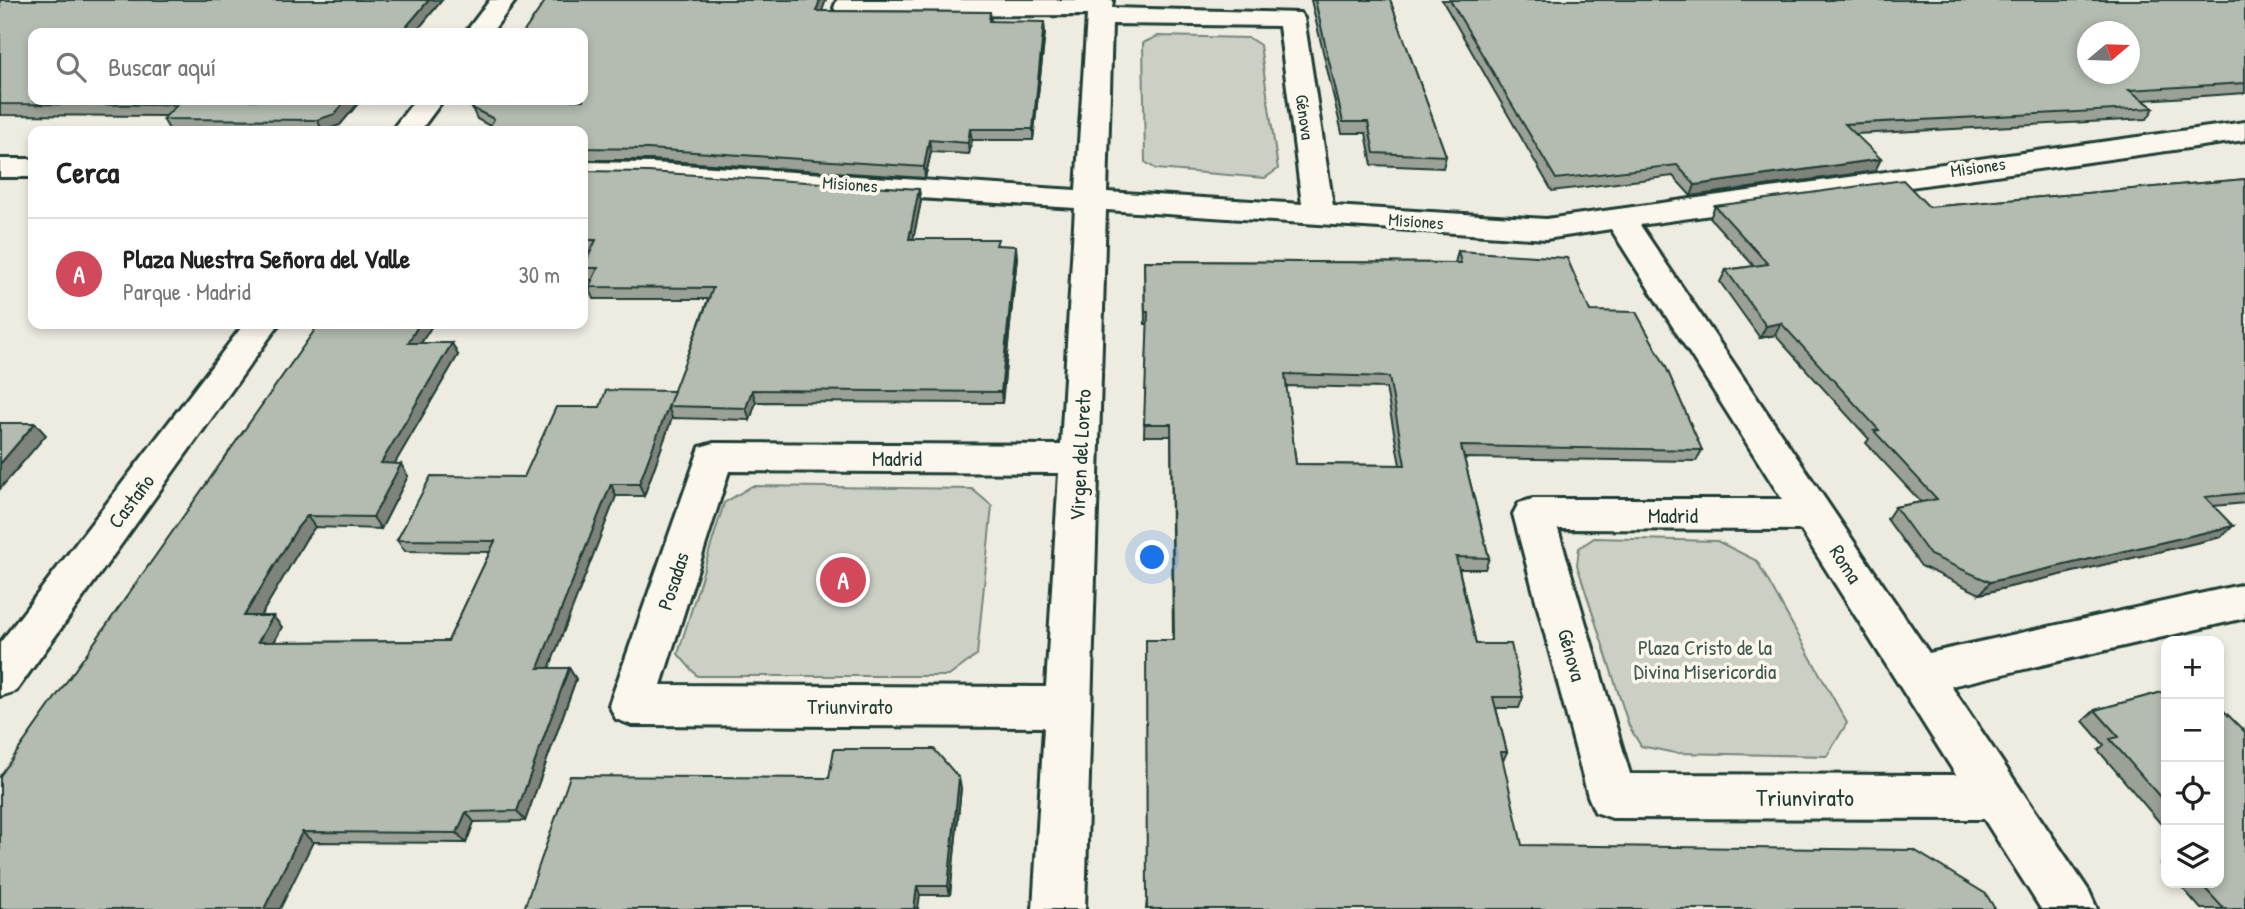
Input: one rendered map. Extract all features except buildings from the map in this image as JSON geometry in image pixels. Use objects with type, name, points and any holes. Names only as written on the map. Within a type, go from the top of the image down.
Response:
[{"type":"street","points":[[482,28],[503,0]]},
{"type":"street","points":[[848,4],[1100,8]]},
{"type":"street","name":"Génova","points":[[1100,8],[1291,18],[1319,215]]},
{"type":"street","name":"Virgen del Loreto","points":[[1059,909],[1100,8]]},
{"type":"street","points":[[409,126],[425,105]]},
{"type":"street","name":"Misiones","points":[[588,171],[652,172],[1546,229],[2244,130]]},
{"type":"street","points":[[0,168],[28,168]]},
{"type":"street","name":"Roma","points":[[1620,219],[2071,909]]},
{"type":"street","name":"Castaño","points":[[0,677],[258,329]]},
{"type":"street","name":"Madrid","points":[[714,457],[1080,459]]},
{"type":"street","name":"Posadas","points":[[632,705],[714,457]]},
{"type":"street","name":"Génova","points":[[1533,514],[1612,796]]},
{"type":"street","name":"Madrid","points":[[1533,514],[1814,515]]},
{"type":"street","points":[[1918,675],[2245,601]]},
{"type":"street","name":"Triunvirato","points":[[632,705],[1068,707]]},
{"type":"street","name":"Triunvirato","points":[[1612,796],[1998,797]]},
{"type":"green space","points":[[1158,36],[1249,38],[1260,45],[1278,169],[1265,178],[1156,169],[1145,162],[1143,43]]},
{"type":"green space","points":[[752,486],[972,489],[992,506],[977,655],[949,676],[697,676],[678,654],[724,503]]},
{"type":"green space","name":"Plaza Cristo de la Divina Misericordia","points":[[1594,538],[1717,541],[1757,561],[1847,723],[1827,756],[1675,753],[1641,746],[1629,726],[1577,565],[1579,548]]},
{"type":"place","name":"Plaza Nuestra Señora del Valle","points":[[843,580]]}]
